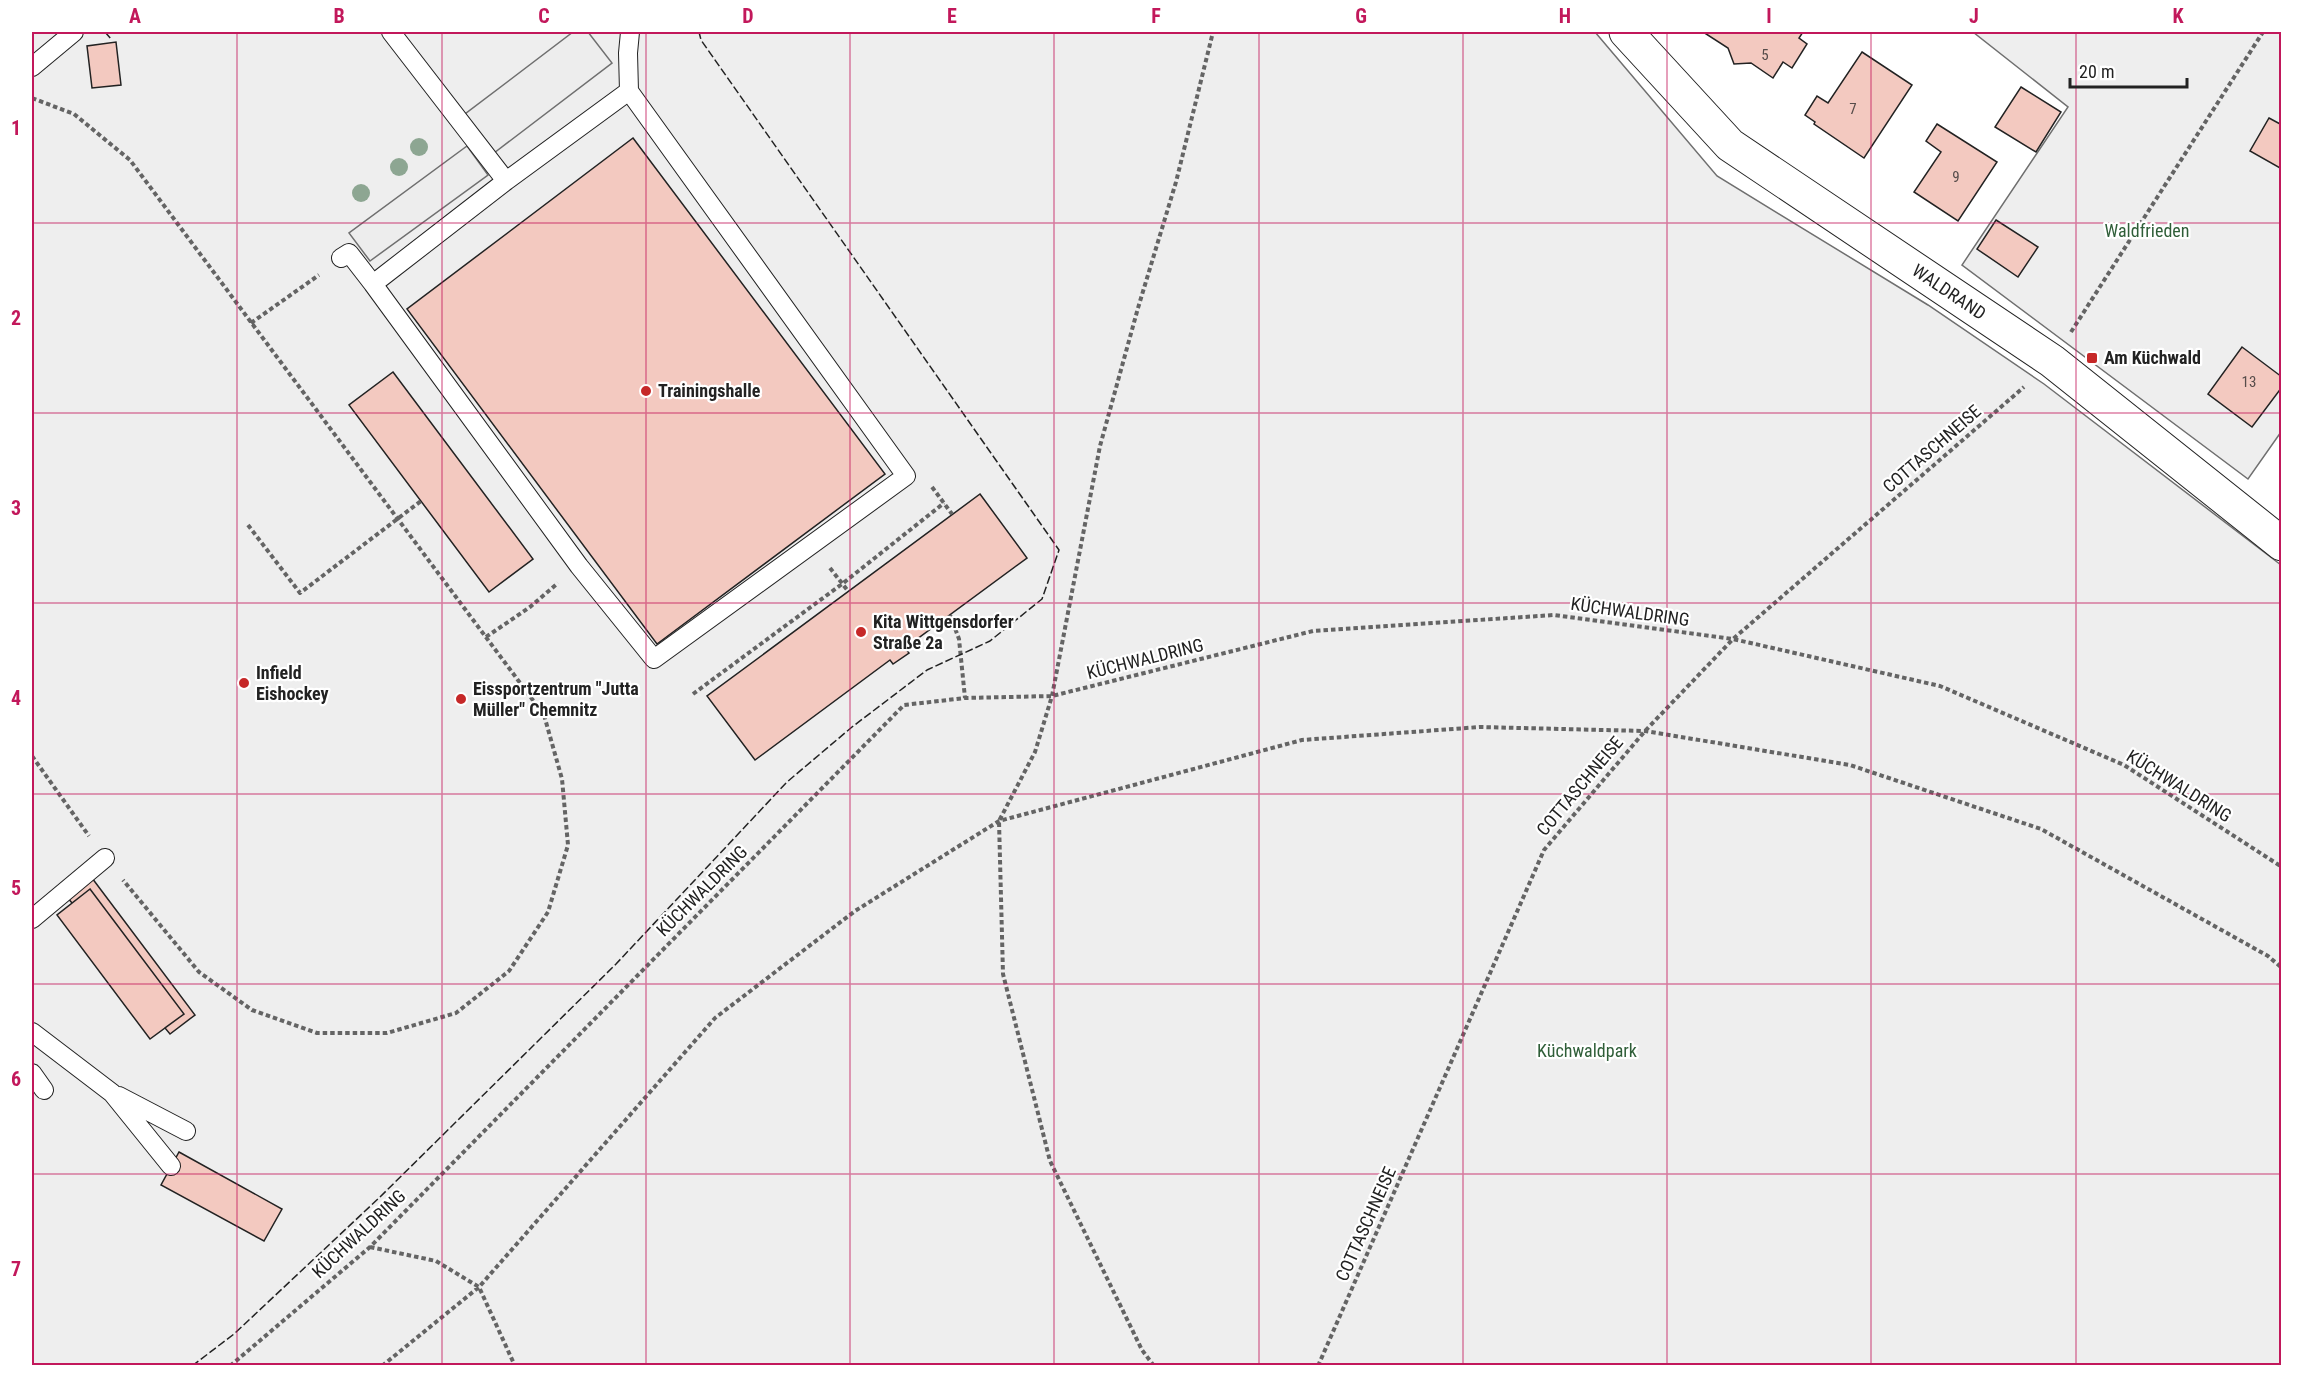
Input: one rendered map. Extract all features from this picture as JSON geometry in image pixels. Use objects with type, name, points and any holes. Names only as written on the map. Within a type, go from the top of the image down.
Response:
[{"type":"street","name":"WALDRAND","points":[[1626,32],[1730,145],[2052,361],[2282,544]]},
{"type":"lane","points":[[32,67],[72,32]]},
{"type":"lane","points":[[391,32],[506,181]]},
{"type":"lane","points":[[341,258],[349,253],[579,566],[654,659],[906,476],[629,91],[630,32]]},
{"type":"lane","points":[[373,284],[506,181],[629,91]]},
{"type":"lane","points":[[32,919],[105,858]]},
{"type":"lane","points":[[32,1032],[112,1093],[186,1131]]},
{"type":"lane","points":[[32,1073],[44,1090]]},
{"type":"lane","points":[[112,1093],[171,1166]]},
{"type":"path","points":[[1154,1365],[1142,1350],[1050,1161],[1003,974],[999,821],[1035,752],[1052,696],[1100,446],[1137,308],[1176,182],[1212,32]]},
{"type":"path","name":"COTTASCHNEISE","points":[[1318,1365],[1544,850],[1645,731],[1733,639],[2052,361],[2263,32]]},
{"type":"path","points":[[32,98],[74,114],[130,160],[544,715],[562,779],[568,845],[548,912],[509,971],[456,1013],[387,1033],[317,1033],[252,1010],[199,972],[105,858],[32,756]]},
{"type":"path","points":[[251,323],[299,290]]},
{"type":"path","points":[[248,525],[300,593],[421,501]]},
{"type":"path","points":[[693,694],[842,584],[944,503]]},
{"type":"path","points":[[486,637],[530,607]]},
{"type":"path","points":[[950,615],[959,639],[965,698]]},
{"type":"path","name":"KÜCHWALDRING","points":[[230,1365],[370,1247],[904,705],[965,698],[1052,696],[1313,631],[1554,615],[1733,639],[1940,686],[2124,765],[2282,867]]},
{"type":"path","points":[[382,1365],[479,1287],[715,1018],[855,911],[999,821],[1302,740],[1480,727],[1645,731],[1850,765],[2041,830],[2268,956],[2282,968]]},
{"type":"path","points":[[370,1247],[436,1261],[479,1287],[515,1365]]},
{"type":"green space","name":"Küchwaldpark","points":[[32,32],[1595,32],[1717,176],[1928,305],[2044,384],[2281,565],[2281,1365],[32,1365]]},
{"type":"green space","name":"Waldfrieden","points":[[1973,32],[2281,32],[2281,432],[2248,479],[1962,265],[2068,107]]},
{"type":"shaded area","points":[[573,32],[588,32],[612,63],[494,153],[465,114]]},
{"type":"shaded area","points":[[467,146],[488,175],[370,261],[349,233]]},
{"type":"building","points":[[1703,32],[1803,32],[1799,38],[1807,44],[1792,68],[1783,62],[1773,78],[1751,63],[1734,64],[1728,48]]},
{"type":"building","points":[[116,42],[121,85],[92,88],[87,46]]},
{"type":"building","points":[[1862,52],[1912,85],[1864,158],[1814,124],[1815,122],[1805,115],[1817,96],[1828,103]]},
{"type":"building","points":[[2021,87],[2061,112],[2036,152],[1995,127]]},
{"type":"building","points":[[2269,118],[2282,125],[2282,164],[2280,168],[2250,151]]},
{"type":"building","points":[[1937,124],[1997,162],[1958,221],[1914,192],[1941,152],[1926,141]]},
{"type":"building","name":"Trainingshalle","points":[[633,138],[885,474],[657,644],[407,309]]},
{"type":"building","points":[[1996,220],[2038,247],[2018,277],[1977,249]]},
{"type":"building","points":[[2242,347],[2282,377],[2282,387],[2252,427],[2208,394]]},
{"type":"building","points":[[393,372],[533,559],[489,592],[349,405]]},
{"type":"building","name":"Kita Wittgensdorfer Straße 2a","points":[[980,494],[1027,558],[905,648],[909,653],[893,664],[890,660],[755,760],[707,696]]},
{"type":"building","points":[[92,878],[195,1015],[170,1034],[165,1028],[184,1014],[90,889],[72,903],[67,897]]},
{"type":"building","points":[[90,889],[184,1014],[150,1039],[57,915]]},
{"type":"building","points":[[179,1152],[282,1209],[264,1241],[161,1185]]},
{"type":"fence","points":[[105,32],[111,39]]},
{"type":"fence","points":[[192,1366],[234,1334],[380,1197],[616,964],[787,782],[852,727],[927,670],[990,641],[1042,599],[1059,550],[701,40],[699,32]]},
{"type":"place","name":"Am Küchwald","points":[[2092,358]]},
{"type":"place","name":"Trainingshalle","points":[[646,391]]},
{"type":"place","name":"Kita Wittgensdorfer Straße 2a","points":[[861,632]]},
{"type":"place","name":"Infield Eishockey","points":[[244,683]]},
{"type":"place","name":"Eissportzentrum \"Jutta Müller\" Chemnitz","points":[[461,699]]}]
